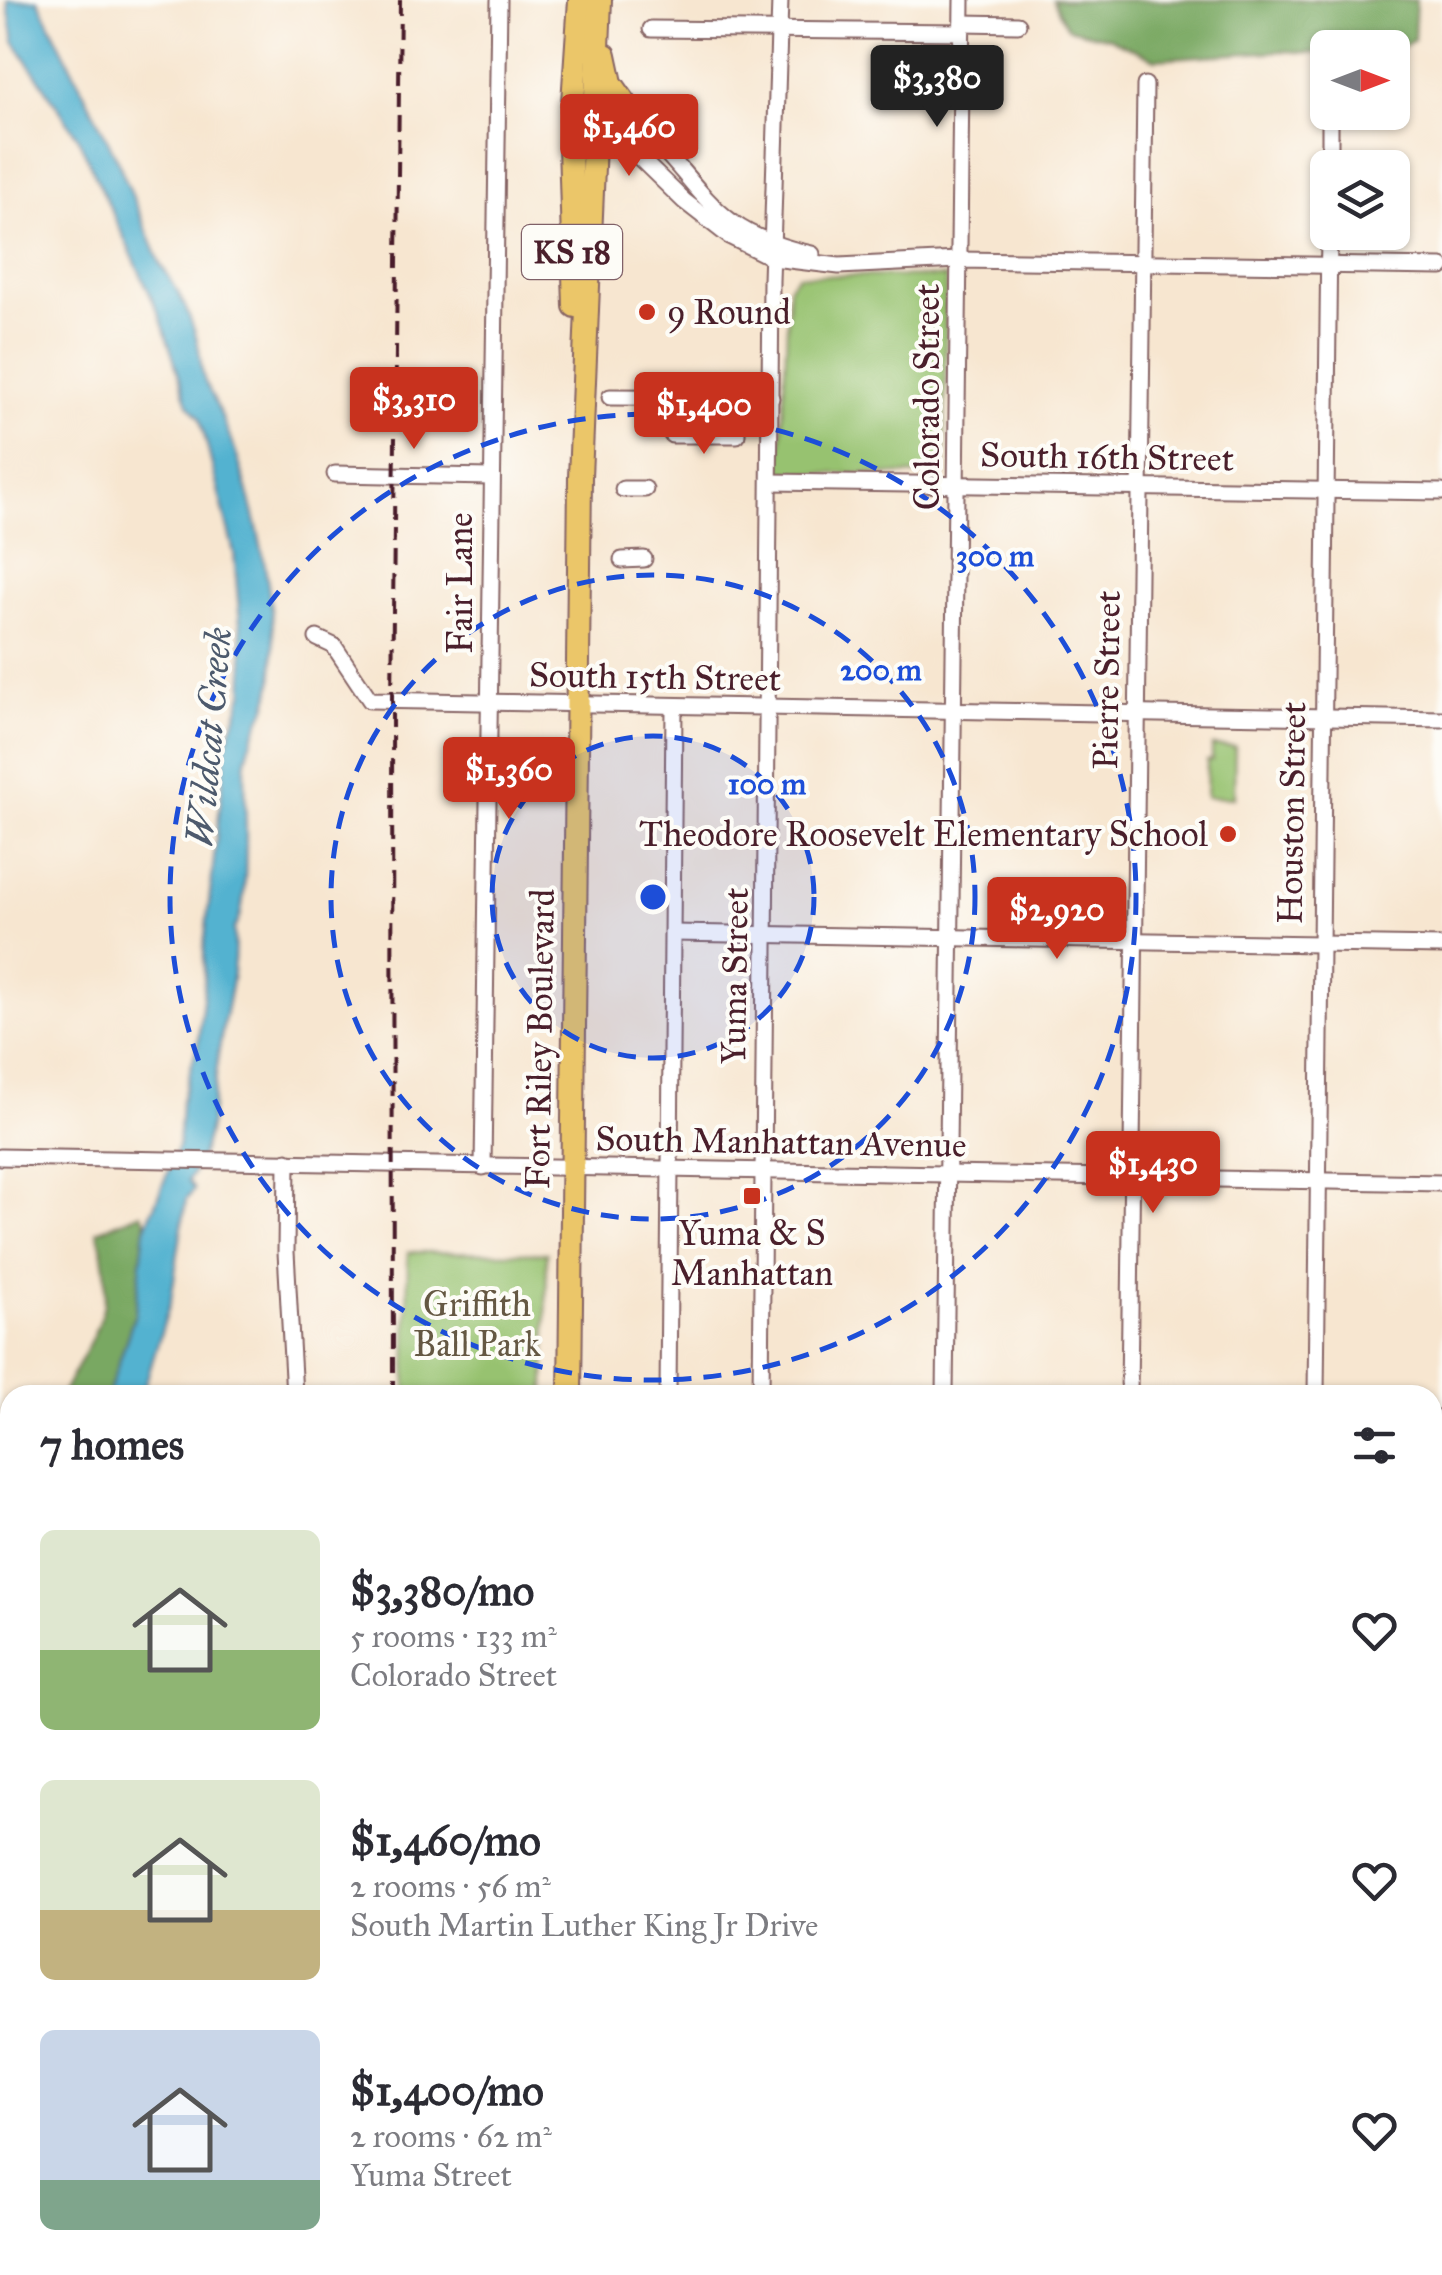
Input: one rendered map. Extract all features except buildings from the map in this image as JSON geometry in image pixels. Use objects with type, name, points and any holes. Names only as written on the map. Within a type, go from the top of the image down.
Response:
[{"type":"highway","name":"Fort Riley Boulevard","points":[[580,0],[584,112]]},
{"type":"highway","name":"Fort Riley Boulevard","points":[[570,1385],[582,384],[570,224],[599,11]]},
{"type":"highway","points":[[599,11],[611,84],[644,130]]},
{"type":"street","name":"Fair Lane","points":[[483,1167],[499,0]]},
{"type":"street","name":"Yuma Street","points":[[761,1385],[771,398],[780,0]]},
{"type":"street","name":"Colorado Street","points":[[946,1385],[962,0]]},
{"type":"street","points":[[651,29],[1018,24]]},
{"type":"street","name":"Pierre Street","points":[[1128,1385],[1145,85]]},
{"type":"street","points":[[584,112],[644,130],[734,224],[774,250]]},
{"type":"street","points":[[584,112],[729,236],[774,250],[862,263],[958,260],[1442,266]]},
{"type":"street","name":"Houston Street","points":[[1316,1385],[1328,250]]},
{"type":"street","points":[[610,397],[771,398]]},
{"type":"street","points":[[672,398],[672,435],[737,435],[737,398]]},
{"type":"street","points":[[335,474],[491,477]]},
{"type":"street","name":"South 16th Street","points":[[771,482],[1442,492]]},
{"type":"street","points":[[622,489],[645,489]]},
{"type":"street","points":[[622,560],[644,560]]},
{"type":"street","name":"South 15th Street","points":[[317,638],[334,646],[370,700],[1442,719]]},
{"type":"street","points":[[668,1385],[674,707]]},
{"type":"street","points":[[673,933],[1442,946]]},
{"type":"street","name":"South Manhattan Avenue","points":[[0,1157],[1442,1183]]},
{"type":"street","points":[[286,1161],[286,1252],[293,1385]]},
{"type":"green space","points":[[1053,0],[1416,0],[1414,40],[1410,42],[1410,30],[1310,30],[1310,53],[1155,59],[1110,38],[1067,28]]},
{"type":"green space","points":[[798,275],[946,277],[945,475],[780,473],[789,287]]},
{"type":"green space","points":[[1212,746],[1235,747],[1234,798],[1206,797],[1207,761],[1212,760]]},
{"type":"green space","points":[[141,1213],[146,1221],[135,1314],[111,1385],[67,1385],[94,1334],[105,1299],[106,1279],[97,1231]]},
{"type":"green space","name":"Griffith Ball Park","points":[[408,1252],[547,1253],[545,1385],[406,1385]]},
{"type":"water","name":"Wildcat Creek","points":[[7,0],[38,0],[117,159],[161,265],[186,310],[197,340],[204,379],[247,490],[271,612],[272,684],[246,759],[243,901],[234,928],[233,975],[211,1118],[202,1153],[188,1180],[194,1190],[186,1200],[171,1300],[145,1385],[111,1385],[135,1314],[145,1229],[178,1146],[181,1104],[198,1042],[204,946],[227,743],[243,694],[234,553],[200,418],[188,404],[160,316],[77,136],[14,41]]},
{"type":"railway","points":[[393,1385],[392,700],[400,0]]},
{"type":"place","name":"9 Round","points":[[647,312]]},
{"type":"place","name":"Theodore Roosevelt Elementary School","points":[[1228,834]]},
{"type":"place","name":"Yuma & S Manhattan","points":[[752,1196]]}]
